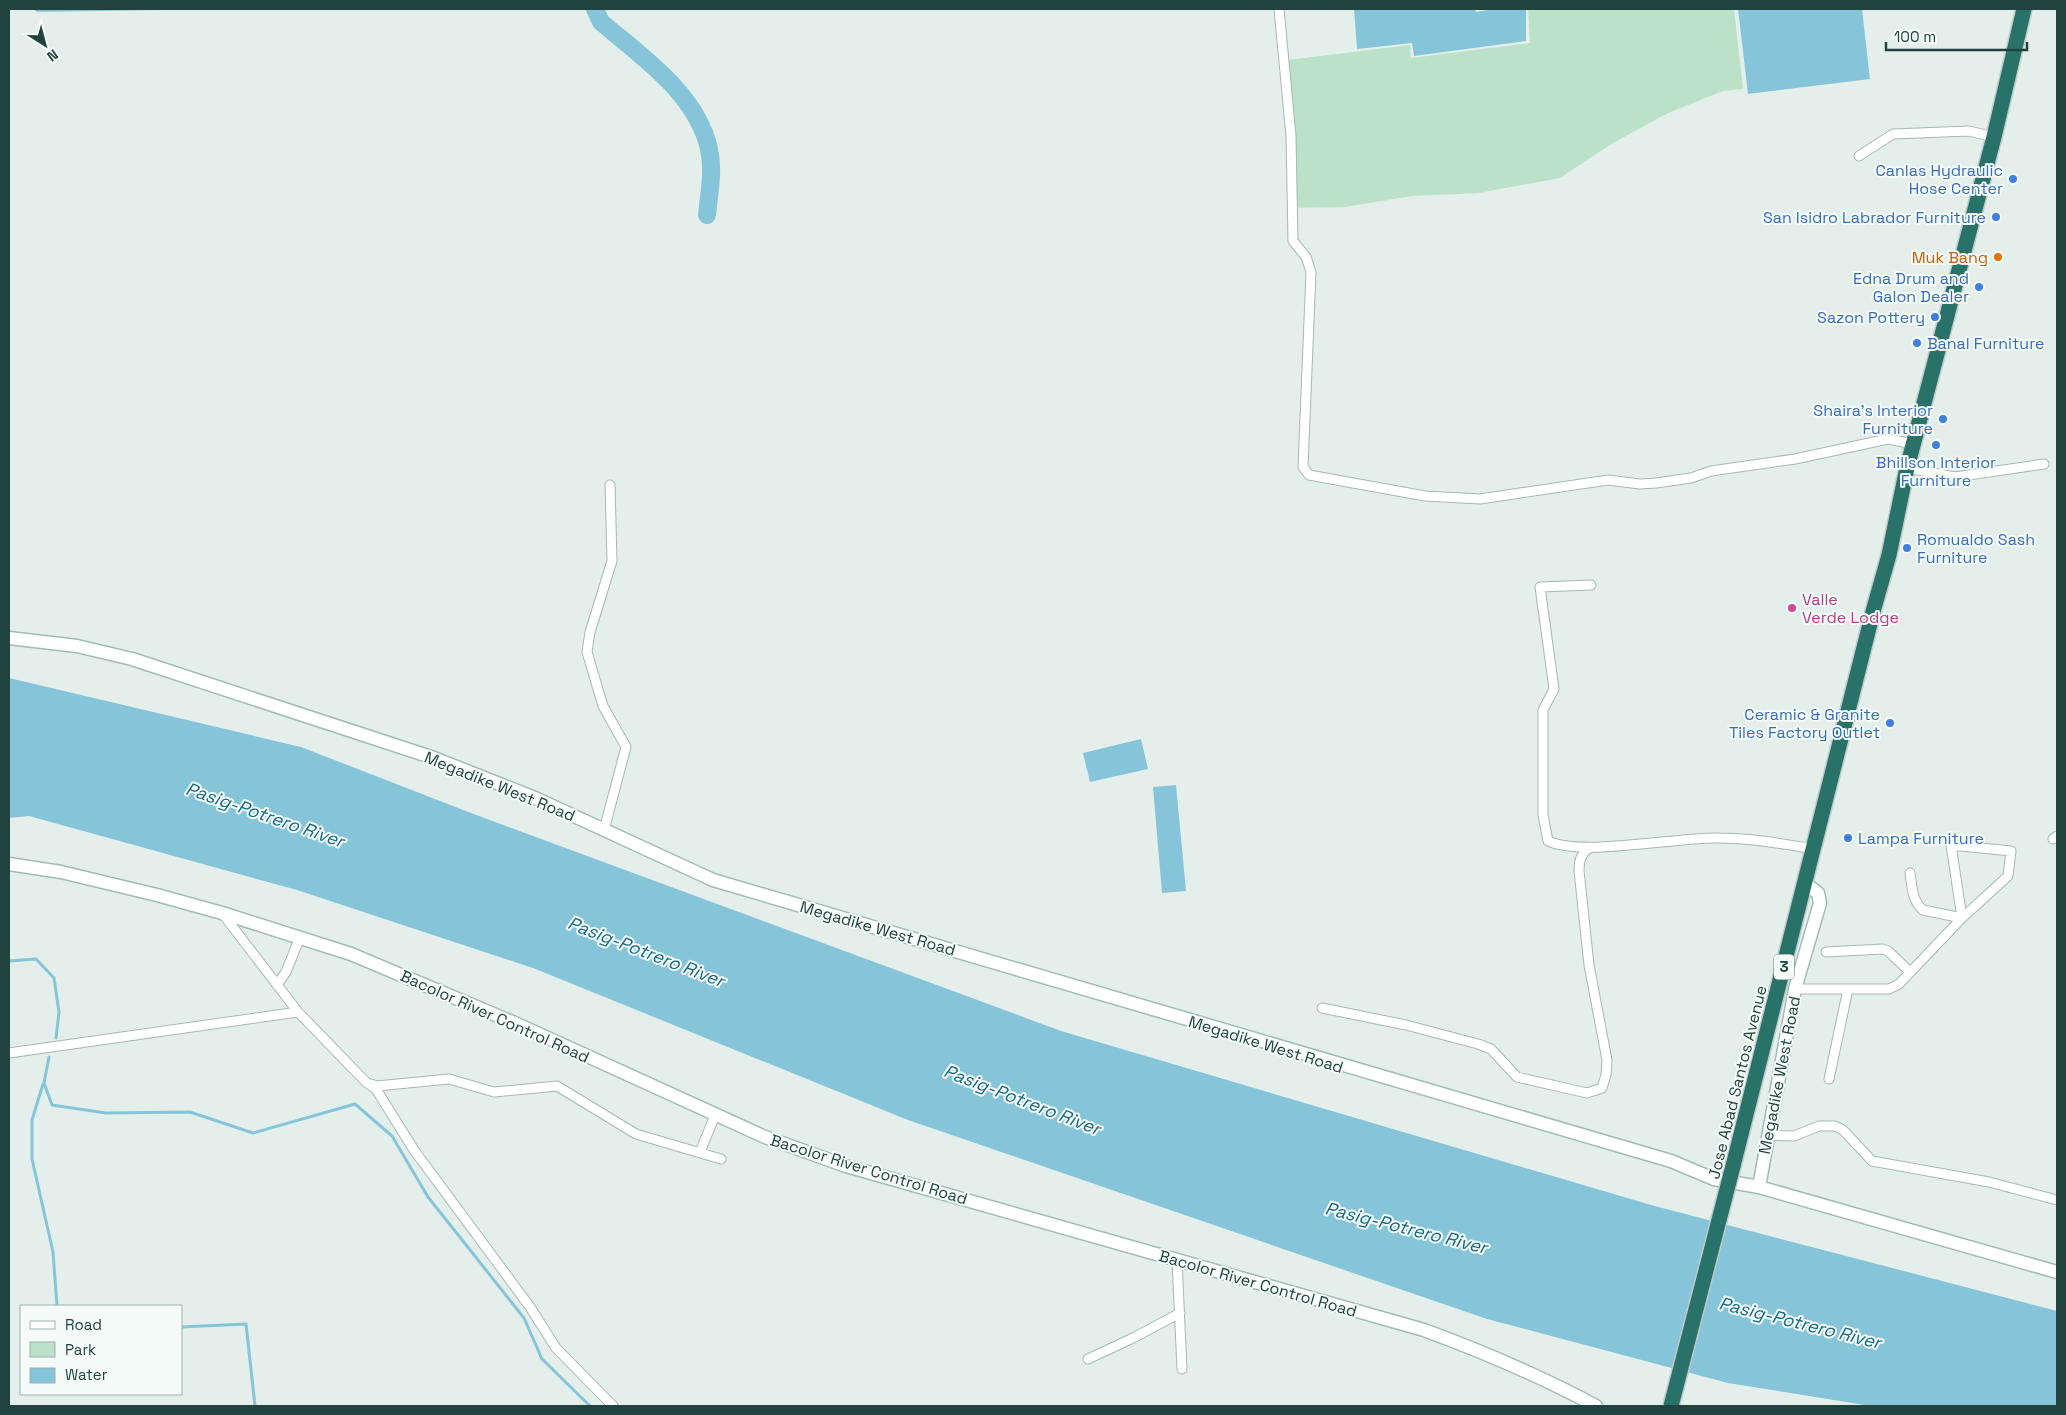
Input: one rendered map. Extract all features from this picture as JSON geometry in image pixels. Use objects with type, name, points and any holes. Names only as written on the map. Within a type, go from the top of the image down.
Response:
[{"type":"highway","name":"Jose Abad Santos Avenue","points":[[1671,1406],[1806,884],[1874,608],[1889,555],[1907,468],[1994,137],[2024,9]]},
{"type":"street","points":[[1279,9],[1291,136],[1293,242],[1306,257],[1311,272],[1303,467],[1309,475],[1425,496],[1480,498],[1608,480],[1640,484],[1665,482],[1692,478],[1711,471],[1795,459],[1888,439],[1914,444]]},
{"type":"street","points":[[1859,156],[1893,134],[1969,131],[1994,137]]},
{"type":"street","points":[[1907,468],[1955,477],[2044,464]]},
{"type":"street","points":[[604,830],[626,747],[603,706],[587,652],[590,632],[612,561],[610,485]]},
{"type":"street","points":[[1591,586],[1540,587],[1554,689],[1543,710],[1543,815],[1548,841],[1559,846],[1591,846],[1718,838],[1757,840],[1814,849]]},
{"type":"street","name":"Megadike West Road","points":[[9,638],[77,646],[132,659],[434,758],[535,798],[722,883],[1060,980],[1344,1067],[1680,1164],[1714,1179],[1759,1186],[2057,1272]]},
{"type":"street","points":[[1795,989],[1888,989],[1899,984],[1962,918],[2008,876],[2011,851],[1952,845],[1962,918]]},
{"type":"street","points":[[1322,1008],[1406,1024],[1478,1044],[1491,1049],[1517,1078],[1588,1093],[1602,1088],[1606,1075],[1606,1060],[1589,965],[1579,872],[1579,863],[1583,852],[1591,846]]},
{"type":"street","name":"Bacolor River Control Road","points":[[9,864],[61,872],[222,912],[300,937],[379,965],[716,1113],[765,1137],[846,1166],[1424,1330],[1521,1368],[1596,1406]]},
{"type":"street","points":[[1910,872],[1914,899],[1918,906],[1923,910],[1962,918]]},
{"type":"street","name":"Megadike West Road","points":[[1759,1186],[1795,989],[1820,903],[1818,892],[1806,884]]},
{"type":"street","points":[[222,912],[298,1012],[366,1082],[376,1089],[414,1150],[530,1306],[556,1348],[613,1406]]},
{"type":"street","points":[[277,985],[289,964],[300,937]]},
{"type":"street","points":[[1826,952],[1883,949],[1888,951],[1910,972]]},
{"type":"street","points":[[1829,1079],[1848,989]]},
{"type":"street","points":[[9,1053],[298,1012]]},
{"type":"street","points":[[366,1082],[377,1086],[449,1079],[494,1092],[557,1086],[636,1134],[721,1159]]},
{"type":"street","points":[[700,1152],[716,1113]]},
{"type":"street","points":[[1768,1134],[1794,1136],[1819,1126],[1835,1126],[1842,1130],[1872,1161],[1989,1182],[2057,1200]]},
{"type":"street","points":[[1177,1260],[1182,1369]]},
{"type":"street","points":[[1088,1359],[1180,1313]]},
{"type":"green space","points":[[1528,9],[1734,9],[1743,89],[1723,91],[1668,113],[1613,143],[1560,178],[1479,193],[1412,196],[1345,207],[1289,208],[1288,60],[1410,45],[1411,58],[1530,43]]},
{"type":"water","points":[[33,9],[225,9],[37,12]]},
{"type":"water","points":[[1354,9],[1475,9],[1476,12],[1495,9],[1526,9],[1526,41],[1414,56],[1412,43],[1357,49]]},
{"type":"water","points":[[1738,9],[1862,9],[1870,79],[1748,94]]},
{"type":"water","name":"Pasig-Potrero River","points":[[9,678],[301,747],[471,813],[1061,1031],[1651,1205],[2057,1311],[2057,1406],[1871,1406],[1728,1383],[1487,1319],[908,1120],[533,968],[297,890],[29,816],[9,818]]},
{"type":"water","points":[[1141,739],[1148,769],[1090,782],[1083,753]]},
{"type":"water","points":[[1176,785],[1186,891],[1162,893],[1153,787]]},
{"type":"waterway","points":[[595,9],[601,22],[666,78],[693,111],[703,129],[709,149],[711,166],[707,215]]},
{"type":"waterway","points":[[9,961],[36,959],[54,978],[59,1012],[56,1038]]},
{"type":"waterway","points":[[49,1057],[44,1083],[52,1105],[106,1113],[190,1112],[253,1133],[355,1104],[392,1136],[428,1197],[524,1318],[542,1359],[590,1406]]},
{"type":"waterway","points":[[43,1084],[32,1120],[32,1159],[53,1252],[57,1305]]},
{"type":"waterway","points":[[182,1327],[246,1324],[255,1406]]},
{"type":"place","name":"Canlas Hydraulic Hose Center","points":[[2013,179]]},
{"type":"place","name":"San Isidro Labrador Furniture","points":[[1996,217]]},
{"type":"place","name":"Muk Bang","points":[[1998,257]]},
{"type":"place","name":"Edna Drum and Galon Dealer","points":[[1979,287]]},
{"type":"place","name":"Sazon Pottery","points":[[1935,317]]},
{"type":"place","name":"Banal Furniture","points":[[1917,343]]},
{"type":"place","name":"Shaira's Interior Furniture","points":[[1943,419]]},
{"type":"place","name":"Bhillson Interior Furniture","points":[[1936,445]]},
{"type":"place","name":"Romualdo Sash Furniture","points":[[1907,548]]},
{"type":"place","name":"Valle Verde Lodge","points":[[1792,608]]},
{"type":"place","name":"Ceramic & Granite Tiles Factory Outlet","points":[[1890,723]]},
{"type":"place","name":"Lampa Furniture","points":[[1848,838]]}]
